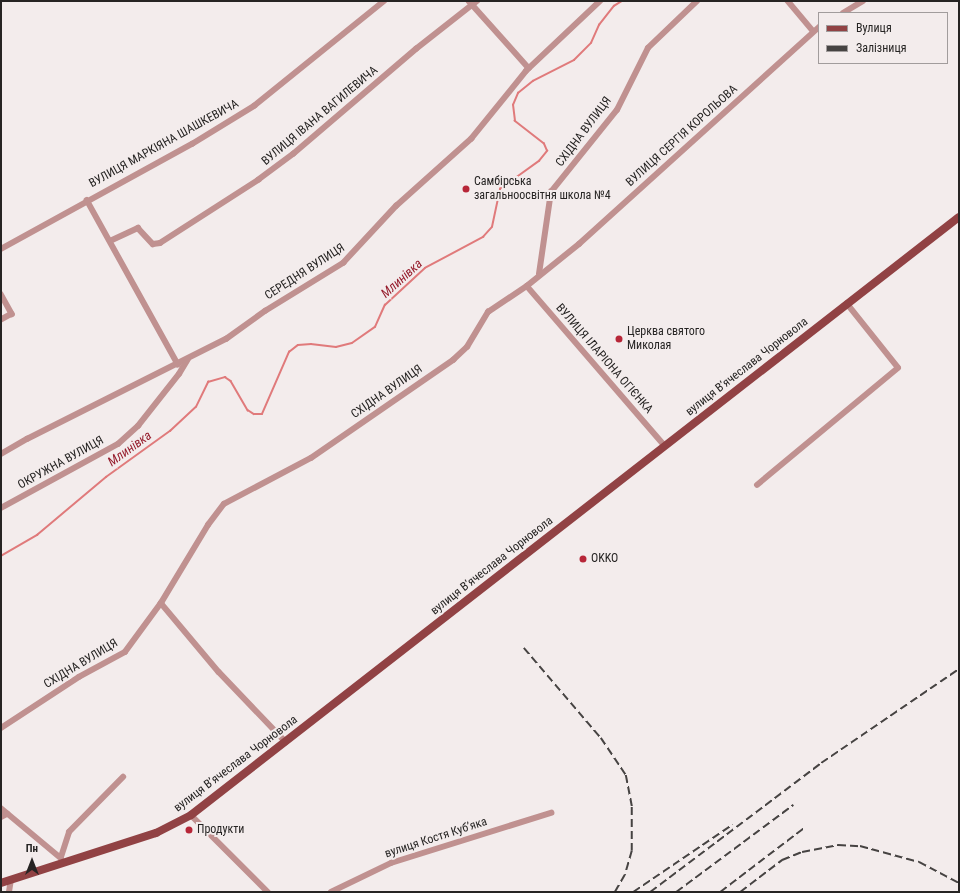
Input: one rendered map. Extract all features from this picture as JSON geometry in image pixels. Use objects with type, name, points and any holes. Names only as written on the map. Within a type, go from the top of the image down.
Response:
[{"type":"main road","name":"вулиця Вʼячеслава Чорновола","points":[[1,882],[11,880],[63,860],[156,833],[190,815],[286,742],[959,218]]},
{"type":"street","name":"ВУЛИЦЯ МАРКІЯНА ШАШКЕВИЧА","points":[[1,248],[192,144],[254,106],[384,1]]},
{"type":"street","name":"ВУЛИЦЯ ІВАНА ВАГИЛЕВИЧА","points":[[110,241],[138,228],[153,244],[160,244],[258,180],[293,154],[416,48],[471,3],[477,1]]},
{"type":"street","name":"СЕРЕДНЯ ВУЛИЦЯ","points":[[1,454],[26,439],[226,339],[265,311],[343,263],[396,206],[471,139],[529,68],[600,1]]},
{"type":"street","name":"СХІДНА ВУЛИЦЯ","points":[[1,728],[79,677],[125,652],[160,603],[208,525],[224,504],[311,458],[453,360],[467,347],[488,312],[527,286],[540,274],[551,192],[617,110],[648,48],[697,1]]},
{"type":"street","points":[[788,1],[813,32]]},
{"type":"street","points":[[845,12],[863,1]]},
{"type":"street","points":[[471,3],[529,68]]},
{"type":"street","name":"ВУЛИЦЯ СЕРГІЯ КОРОЛЬОВА","points":[[540,274],[579,244],[818,29]]},
{"type":"street","points":[[87,200],[178,364]]},
{"type":"street","name":"ВУЛИЦЯ ІЛАРІОНА ОГІЄНКА","points":[[527,286],[665,446]]},
{"type":"street","points":[[1,294],[12,314],[1,320]]},
{"type":"street","points":[[757,485],[898,368],[848,304]]},
{"type":"street","name":"ОКРУЖНА ВУЛИЦЯ","points":[[1,508],[118,444],[138,426],[179,374],[188,358]]},
{"type":"street","points":[[160,603],[219,672],[286,742]]},
{"type":"street","points":[[1,808],[63,860],[69,832],[123,777]]},
{"type":"street","name":"вулиця Костя Кубʼяка","points":[[331,892],[391,862],[551,813]]},
{"type":"street","points":[[1,817],[7,814]]},
{"type":"street","points":[[190,815],[268,892]]},
{"type":"street","points":[[9,892],[11,880]]},
{"type":"waterway","name":"Млинівка","points":[[1,556],[37,535],[106,477],[170,431],[196,407],[208,382],[225,377],[231,381],[248,410],[254,414],[262,414],[289,352],[298,345],[311,344],[336,347],[352,343],[375,327],[385,305],[425,268],[483,237],[492,227],[500,189],[539,161],[547,151],[544,144],[515,121],[513,105],[518,93],[533,81],[574,60],[591,43],[599,25],[614,6],[622,1]]},
{"type":"railway","points":[[524,648],[601,738],[626,775],[632,807],[632,851],[625,875],[615,892]]},
{"type":"railway","points":[[650,892],[821,763],[959,669]]},
{"type":"railway","points":[[676,892],[793,805]]},
{"type":"railway","points":[[633,892],[732,825]]},
{"type":"railway","points":[[720,892],[804,828]]},
{"type":"railway","points":[[740,892],[782,860],[802,852],[838,845],[860,846],[919,862],[959,883]]},
{"type":"place","name":"Самбірська загальноосвітня школа №4","points":[[466,189]]},
{"type":"place","name":"Церква святого Миколая","points":[[619,339]]},
{"type":"place","name":"OKKO","points":[[583,559]]},
{"type":"place","name":"Продукти","points":[[189,830]]}]
